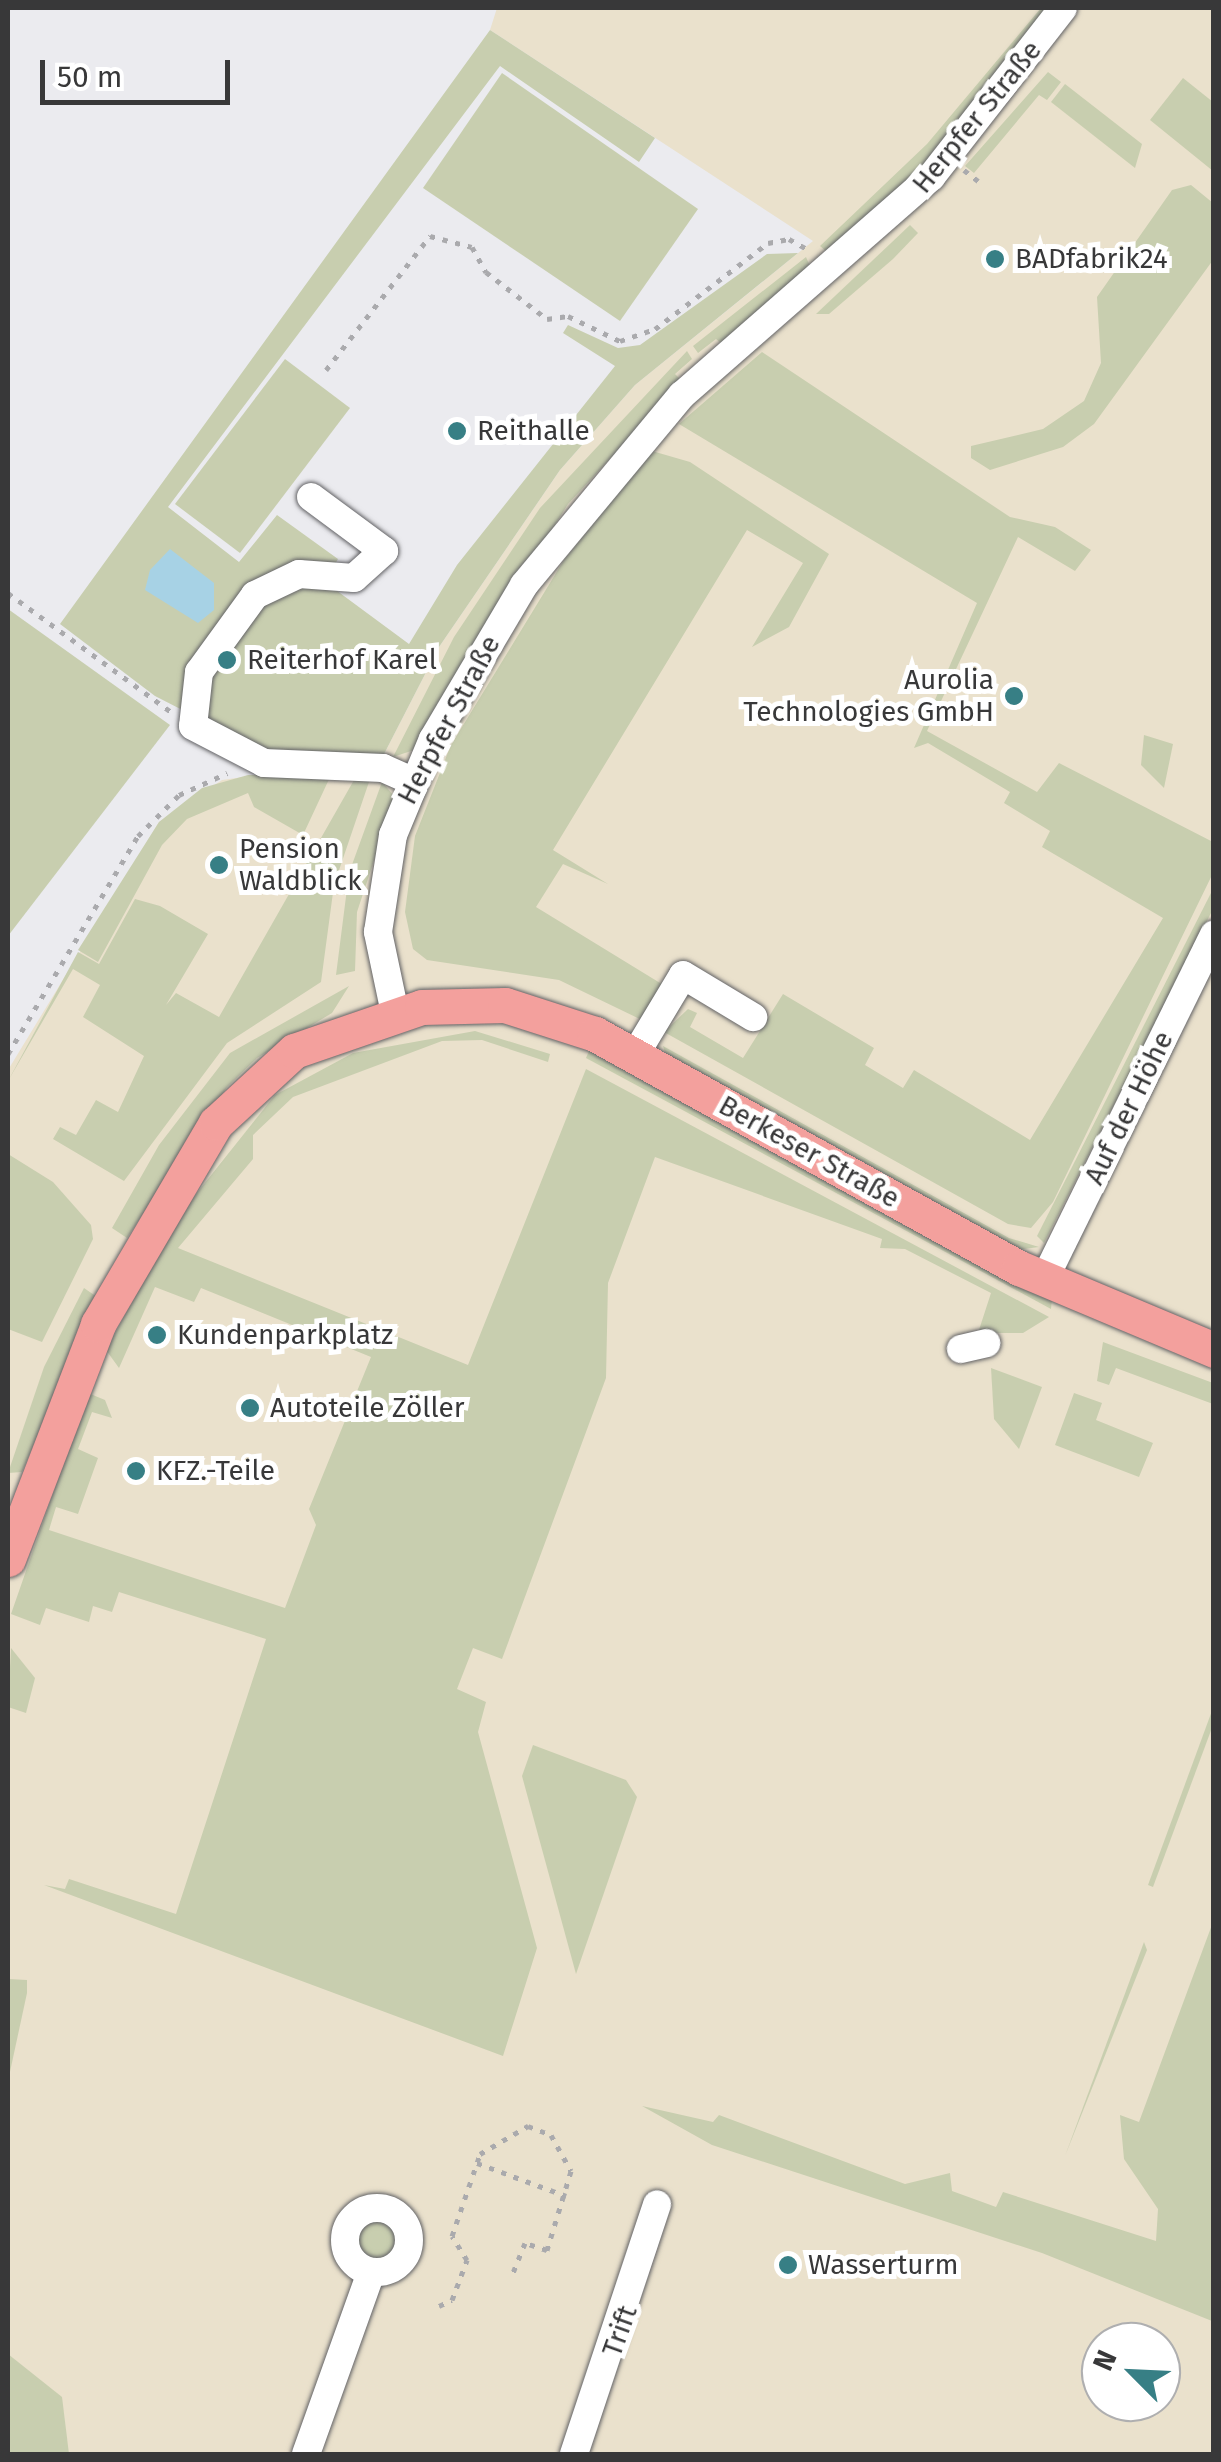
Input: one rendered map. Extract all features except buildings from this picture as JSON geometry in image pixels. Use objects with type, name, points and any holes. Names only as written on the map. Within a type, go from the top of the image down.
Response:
[{"type":"main road","name":"Berkeser Straße","points":[[395,1013],[505,1004],[635,1055],[1044,1280],[1214,1350]]},
{"type":"main road","points":[[8,1559],[98,1324],[216,1124],[294,1051],[395,1013]]},
{"type":"street","name":"Herpfer Straße","points":[[395,1013],[380,967],[380,899],[412,781],[490,640],[583,504],[682,394],[829,273],[963,142],[1063,8]]},
{"type":"street","points":[[311,497],[384,551],[354,578],[300,574],[255,595],[198,672],[193,726],[264,764],[383,768],[412,781]]},
{"type":"street","name":"Auf der Höhe","points":[[1044,1280],[1214,935]]},
{"type":"street","points":[[635,1055],[683,976],[753,1017]]},
{"type":"street","name":"Trift","points":[[574,2454],[657,2204]]},
{"type":"street","points":[[306,2454],[372,2272]]},
{"type":"path","points":[[326,370],[430,236],[472,247],[486,272],[548,319],[568,316],[620,341],[655,330],[777,239],[805,246],[829,273]]},
{"type":"path","points":[[8,593],[193,726]]},
{"type":"path","points":[[8,1054],[150,822],[204,780],[264,764]]},
{"type":"path","points":[[440,2306],[452,2300],[468,2260],[452,2236],[477,2162],[503,2133],[540,2130],[566,2156],[566,2196],[546,2250],[525,2243],[512,2276]]},
{"type":"path","points":[[477,2162],[566,2196]]},
{"type":"shaded area","points":[[497,8],[1213,8],[1213,2454],[8,2454],[8,1070],[159,822],[222,780],[382,758],[439,647],[560,470],[635,385],[813,241],[490,30]]},
{"type":"green space","points":[[1041,8],[1049,8],[953,136],[833,257],[820,246],[927,144]]},
{"type":"green space","points":[[490,30],[655,138],[639,162],[500,66],[168,507],[239,562],[277,515],[338,559],[325,582],[409,644],[457,565],[615,366],[563,333],[568,325],[618,348],[640,345],[767,254],[798,253],[635,385],[560,470],[439,647],[382,758],[268,754],[155,696],[60,624]]},
{"type":"green space","points":[[1048,72],[1061,82],[1047,100],[1039,95],[974,173],[965,166]]},
{"type":"green space","points":[[502,73],[698,209],[620,321],[423,188]]},
{"type":"green space","points":[[1183,78],[1213,102],[1213,171],[1150,120]]},
{"type":"green space","points":[[1065,84],[1142,144],[1135,168],[1051,102]]},
{"type":"green space","points":[[1191,185],[1213,203],[1213,260],[1094,424],[1063,447],[990,470],[971,458],[971,446],[1043,429],[1084,401],[1101,363],[1097,297],[1172,190]]},
{"type":"green space","points":[[910,225],[918,233],[893,259],[829,314],[816,314]]},
{"type":"green space","points":[[806,257],[813,273],[723,345],[716,339],[698,353],[693,346]]},
{"type":"green space","points":[[687,351],[692,359],[675,374],[682,381],[568,504],[414,750],[393,757],[454,637],[540,508]]},
{"type":"green space","points":[[762,352],[1010,517],[1055,527],[1091,550],[1075,571],[1018,537],[927,731],[1037,792],[1059,763],[1213,842],[1213,873],[1053,1202],[1031,1228],[1008,1224],[664,1032],[688,1009],[697,1013],[690,1027],[743,1058],[783,994],[874,1048],[865,1065],[903,1088],[914,1070],[1030,1140],[1163,918],[1042,847],[1050,831],[1004,803],[1010,792],[928,743],[914,748],[977,603],[679,424]]},
{"type":"green space","points":[[285,359],[350,408],[240,553],[175,504]]},
{"type":"green space","points":[[652,451],[690,462],[829,554],[789,627],[752,647],[803,563],[747,530],[553,850],[608,884],[563,864],[536,907],[665,986],[646,1022],[559,980],[427,960],[413,949],[405,912],[415,836],[451,745],[564,560]]},
{"type":"green space","points":[[8,609],[170,725],[8,936]]},
{"type":"green space","points":[[1144,735],[1173,744],[1164,788],[1141,765]]},
{"type":"green space","points":[[248,775],[331,775],[303,835],[254,807],[248,793],[187,819],[162,845],[98,962],[78,950],[159,822],[202,788]]},
{"type":"green space","points":[[370,779],[334,885],[321,982],[227,1043],[124,1181],[53,1139],[60,1127],[76,1135],[96,1100],[118,1112],[144,1056],[83,1017],[100,985],[73,969],[8,1081],[78,952],[99,964],[135,899],[160,906],[208,934],[166,1005],[176,993],[219,1017],[354,780]]},
{"type":"green space","points":[[382,782],[395,797],[357,912],[355,971],[336,975],[349,873]]},
{"type":"green space","points":[[1213,889],[1213,909],[1044,1243],[1037,1236]]},
{"type":"green space","points":[[349,986],[332,1013],[257,1058],[227,1087],[127,1238],[112,1228],[159,1145],[230,1053]]},
{"type":"green space","points":[[475,1031],[550,1054],[548,1062],[482,1040],[442,1041],[293,1097],[253,1135],[253,1159],[178,1248],[468,1365],[586,1069],[1049,1317],[1023,1333],[978,1333],[991,1293],[905,1249],[880,1248],[882,1239],[655,1157],[608,1283],[606,1378],[502,1659],[473,1648],[457,1689],[486,1702],[478,1732],[537,1948],[503,2056],[44,1885],[65,1889],[69,1879],[176,1914],[266,1639],[119,1592],[112,1612],[93,1606],[89,1622],[46,1608],[40,1625],[11,1614],[88,1393],[105,1400],[112,1418],[92,1412],[78,1449],[98,1458],[78,1514],[56,1507],[49,1530],[285,1608],[316,1525],[309,1509],[371,1357],[201,1288],[194,1302],[155,1287],[119,1368],[106,1350],[177,1218],[275,1095],[353,1053]]},
{"type":"green space","points":[[663,1046],[1009,1238],[1039,1247],[1016,1250],[667,1059]]},
{"type":"green space","points":[[590,1049],[1052,1298],[1051,1309],[586,1058]]},
{"type":"green space","points":[[8,1154],[53,1182],[91,1225],[93,1239],[42,1342],[8,1329]]},
{"type":"green space","points":[[84,1288],[97,1297],[22,1472],[8,1473],[44,1367]]},
{"type":"green space","points":[[1103,1342],[1213,1383],[1213,1404],[1116,1368],[1109,1385],[1097,1381]]},
{"type":"green space","points":[[991,1368],[1042,1387],[1019,1449],[994,1419]]},
{"type":"green space","points":[[1074,1393],[1102,1403],[1096,1420],[1153,1443],[1139,1477],[1055,1445]]},
{"type":"green space","points":[[11,1648],[35,1678],[26,1713],[8,1707]]},
{"type":"green space","points":[[1213,1708],[1213,1725],[1153,1887],[1148,1885]]},
{"type":"green space","points":[[533,1745],[626,1780],[637,1797],[576,1974],[522,1776]]},
{"type":"green space","points":[[1213,1922],[1212,2321],[1042,2253],[712,2145],[642,2106],[713,2122],[719,2115],[905,2184],[950,2173],[952,2191],[996,2207],[1003,2192],[1156,2241],[1158,2209],[1124,2159],[1120,2115],[1139,2122]]},
{"type":"green space","points":[[1144,1942],[1147,1950],[1065,2156]]},
{"type":"green space","points":[[8,1979],[27,1980],[27,1993],[8,2081]]},
{"type":"green space","points":[[377,2217],[393,2224],[400,2240],[393,2256],[377,2263],[361,2256],[354,2240],[361,2224]]},
{"type":"green space","points":[[8,2354],[62,2397],[69,2454],[8,2454]]},
{"type":"water","points":[[170,549],[214,583],[214,610],[198,623],[145,590],[150,570]]},
{"type":"place","name":"BADfabrik24","points":[[995,259]]},
{"type":"place","name":"Reithalle","points":[[457,431]]},
{"type":"place","name":"Reiterhof Karel","points":[[227,660]]},
{"type":"place","name":"Aurolia Technologies GmbH","points":[[1014,696]]},
{"type":"place","name":"Pension Waldblick","points":[[219,865]]},
{"type":"place","name":"Kundenparkplatz","points":[[157,1335]]},
{"type":"place","name":"Autoteile Zöller","points":[[250,1408]]},
{"type":"place","name":"KFZ.-Teile","points":[[136,1471]]},
{"type":"place","name":"Wasserturm","points":[[788,2265]]}]
